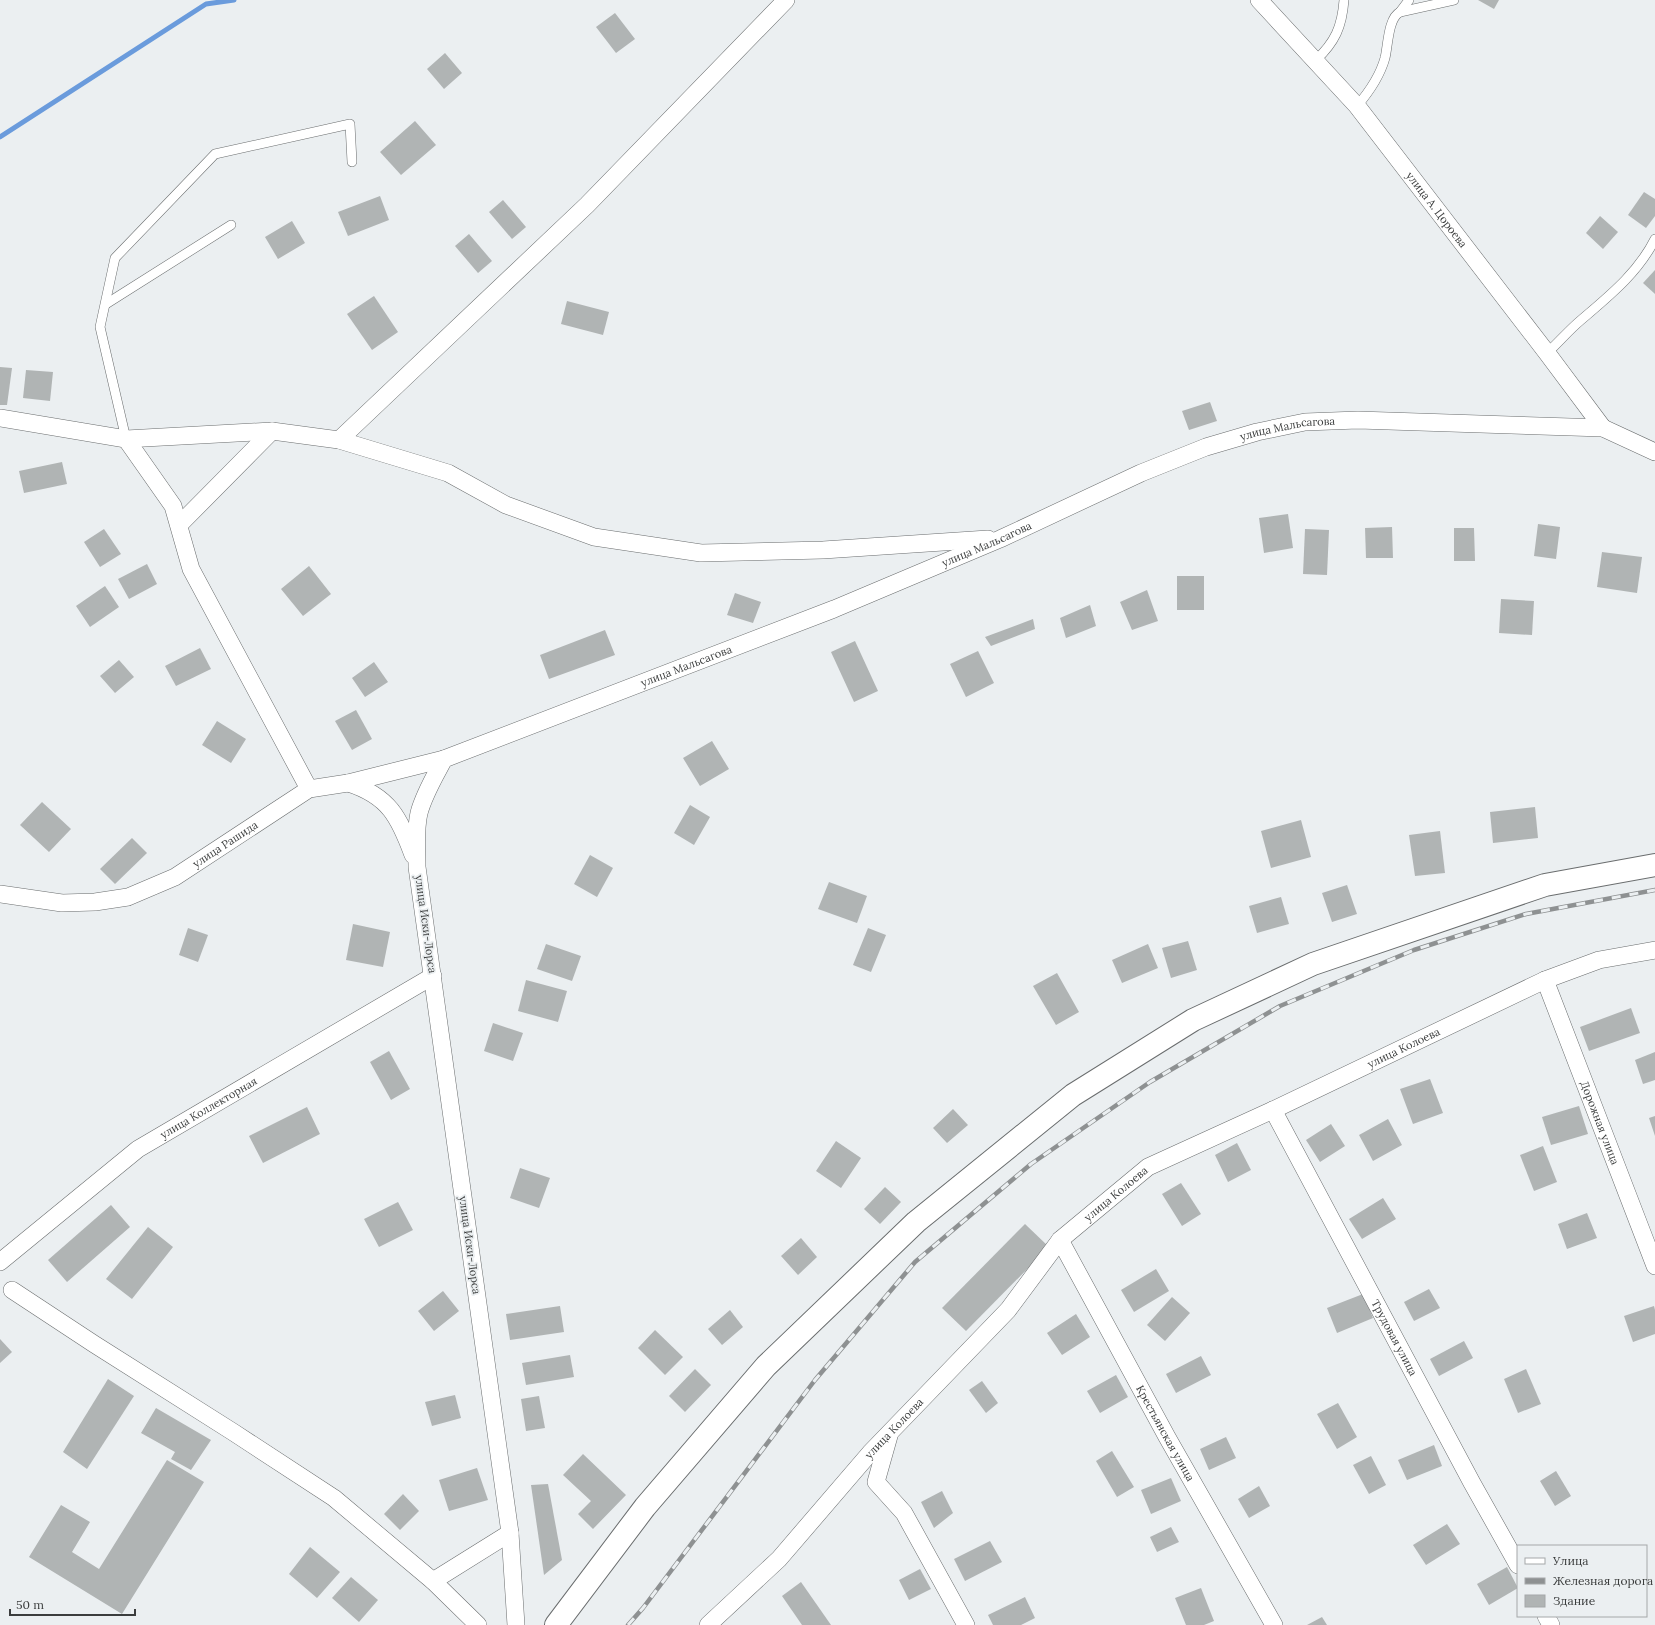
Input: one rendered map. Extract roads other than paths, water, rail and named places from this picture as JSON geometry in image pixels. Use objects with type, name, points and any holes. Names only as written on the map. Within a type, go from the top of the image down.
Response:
[{"type":"street","points":[[338,440],[587,205],[786,0]]},
{"type":"street","name":"улица А. Цороева","points":[[1259,0],[1357,106],[1548,352],[1603,428]]},
{"type":"street","points":[[0,418],[126,439],[272,431],[338,440],[448,473],[506,505],[594,537],[701,553],[824,550],[1000,539]]},
{"type":"street","name":"улица Мальсагова","points":[[444,758],[834,609],[1000,539],[1141,473],[1206,447],[1257,432],[1305,422],[1358,420],[1603,428],[1655,452]]},
{"type":"street","points":[[179,525],[272,431]]},
{"type":"street","points":[[126,439],[173,506],[191,570],[309,789]]},
{"type":"street","points":[[417,866],[416,836],[419,813],[428,788],[444,758]]},
{"type":"street","name":"улица Рашида","points":[[0,894],[62,903],[95,902],[128,897],[174,877],[309,789],[348,783],[444,758]]},
{"type":"street","points":[[348,783],[374,793],[394,813],[406,835],[417,866]]},
{"type":"street","points":[[556,1625],[645,1507],[766,1366],[916,1222],[1073,1095],[1193,1020],[1313,964],[1545,885],[1655,865]]},
{"type":"street","name":"улица Иски-Лорса","points":[[417,866],[510,1533],[517,1624]]},
{"type":"street","name":"улица Колоева","points":[[708,1625],[779,1558],[890,1433],[1008,1310],[1060,1240],[1148,1167],[1273,1110],[1545,980],[1599,960],[1655,950]]},
{"type":"street","name":"улица Коллекторная","points":[[0,1262],[138,1149],[433,976]]},
{"type":"street","name":"Дорожная улица","points":[[1545,980],[1655,1266]]},
{"type":"street","name":"Трудовая улица","points":[[1273,1110],[1472,1484],[1517,1563]]},
{"type":"street","name":"Крестьянская улица","points":[[1060,1240],[1167,1437],[1274,1625]]},
{"type":"street","points":[[12,1290],[334,1498],[433,1581],[478,1625]]},
{"type":"street","points":[[890,1433],[876,1482],[904,1513],[966,1625]]},
{"type":"street","points":[[433,1581],[510,1533]]},
{"type":"lane","points":[[1316,60],[1330,46],[1336,37],[1344,0]]},
{"type":"lane","points":[[1400,12],[1409,0]]},
{"type":"lane","points":[[1357,106],[1367,94],[1380,71],[1385,58],[1391,26],[1395,15],[1400,12],[1454,0]]},
{"type":"lane","points":[[126,439],[100,327],[115,258],[215,154],[350,124],[352,162]]},
{"type":"lane","points":[[106,304],[231,225]]},
{"type":"lane","points":[[1548,352],[1580,321],[1611,296],[1642,261],[1655,239]]},
{"type":"waterway","points":[[0,137],[206,4],[234,0]]},
{"type":"railway","points":[[628,1625],[643,1608],[815,1380],[915,1262],[1031,1164],[1150,1082],[1280,1006],[1414,950],[1526,914],[1655,890]]}]
